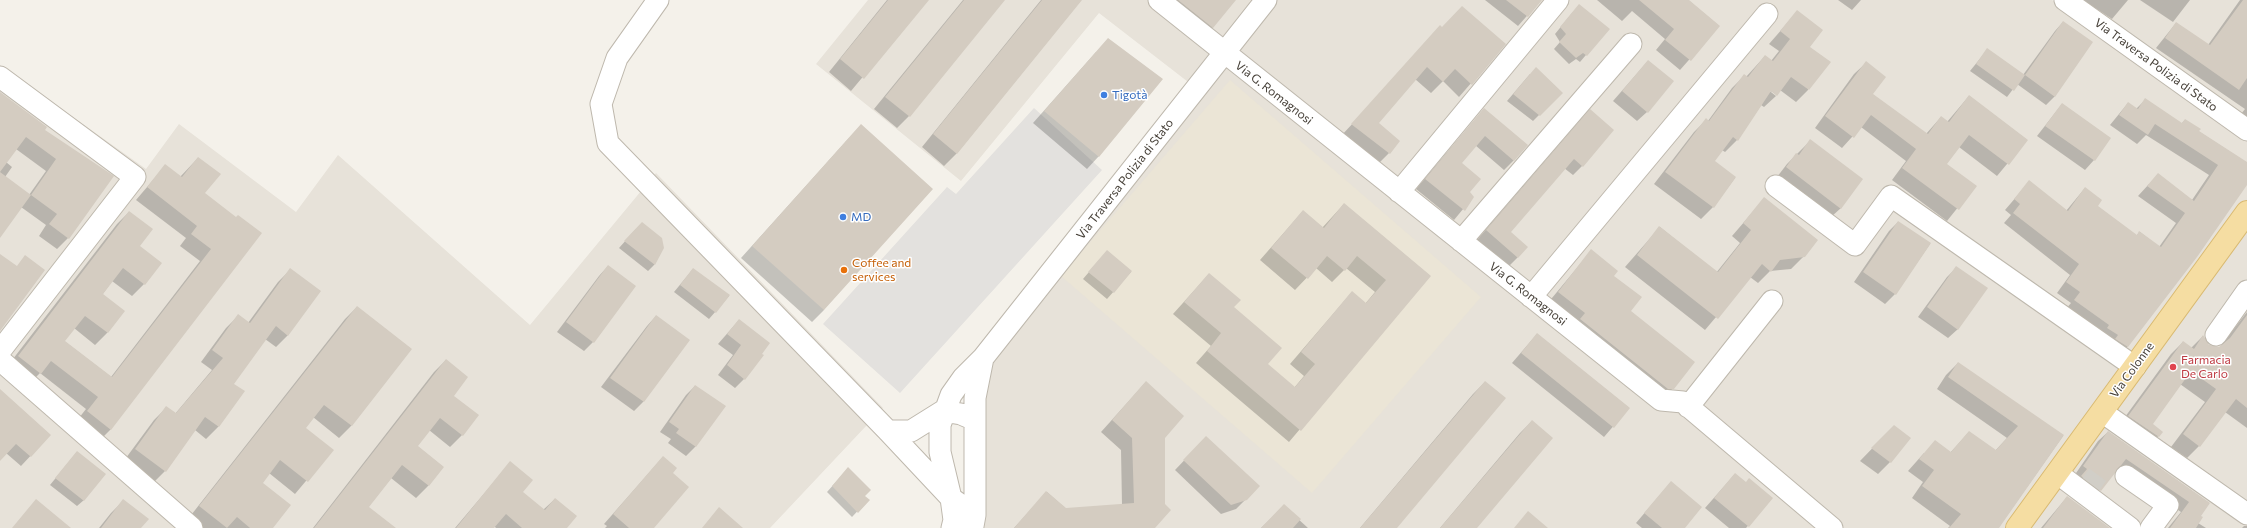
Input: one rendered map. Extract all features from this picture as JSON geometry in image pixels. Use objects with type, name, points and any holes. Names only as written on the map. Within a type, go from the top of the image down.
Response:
[{"type":"main road","name":"Via Colonne","points":[[2017,528],[2135,367],[2243,224]]},
{"type":"street","points":[[658,0],[617,58],[603,97],[601,104],[608,143],[888,431],[950,498],[974,521]]},
{"type":"street","name":"Via G. Romagnosi","points":[[1159,0],[1660,400],[1683,402],[1832,528]]},
{"type":"street","name":"Via Traversa Polizia di Stato","points":[[943,411],[951,395],[963,378],[983,358],[1225,54],[1266,0]]},
{"type":"street","points":[[1399,192],[1558,0]]},
{"type":"street","name":"Via Traversa Polizia di Stato","points":[[2065,0],[2247,130]]},
{"type":"street","points":[[1531,297],[1767,14]]},
{"type":"street","points":[[1461,241],[1631,44]]},
{"type":"street","points":[[0,76],[135,177],[0,352]]},
{"type":"street","points":[[1776,186],[1855,245],[1891,196],[2135,367]]},
{"type":"street","points":[[2216,335],[2247,291]]},
{"type":"street","points":[[1688,406],[1772,301]]},
{"type":"street","points":[[974,521],[976,473],[975,398],[983,358]]},
{"type":"street","points":[[0,360],[192,528]]},
{"type":"street","points":[[888,431],[911,431],[943,411],[961,414],[975,420]]},
{"type":"street","points":[[943,411],[940,425],[940,452],[954,520],[952,528]]},
{"type":"street","points":[[2102,412],[2247,514]]},
{"type":"street","points":[[2060,468],[2083,477]]},
{"type":"street","points":[[2060,468],[2130,528]]},
{"type":"street","points":[[944,474],[960,477],[976,473]]},
{"type":"street","points":[[2102,491],[2151,528],[2168,505],[2126,476]]},
{"type":"shaded area","points":[[868,0],[1258,0],[1192,85],[1099,13],[961,181],[816,64]]},
{"type":"shaded area","points":[[1274,0],[2052,0],[2247,140],[2247,200],[2005,528],[975,528],[987,359]]},
{"type":"shaded area","points":[[2077,0],[2247,0],[2247,119]]},
{"type":"shaded area","points":[[0,65],[146,169],[179,124],[296,212],[338,155],[530,325],[656,173],[883,408],[770,528],[0,528]]},
{"type":"shaded area","points":[[1230,80],[1481,297],[1312,493],[1061,276]]},
{"type":"shaded area","points":[[1034,108],[1102,170],[900,393],[823,324],[947,187],[956,194]]},
{"type":"shaded area","points":[[2247,222],[2247,528],[2024,528]]},
{"type":"building","points":[[888,0],[929,0],[864,79],[840,59]]},
{"type":"building","points":[[964,0],[1005,0],[910,117],[885,97]]},
{"type":"building","points":[[1042,0],[1082,0],[957,154],[933,134]]},
{"type":"building","points":[[1178,0],[1236,0],[1213,28]]},
{"type":"building","points":[[1506,0],[1542,0],[1528,17]]},
{"type":"building","points":[[1639,0],[1689,0],[1720,26],[1691,61],[1665,40],[1674,29]]},
{"type":"building","points":[[2243,0],[2247,0],[2247,78],[2239,90],[2165,38],[2176,22],[2210,45]]},
{"type":"building","points":[[1579,4],[1610,29],[1587,56],[1583,53],[1576,58],[1559,42],[1566,34],[1560,27]]},
{"type":"building","points":[[1462,6],[1506,44],[1472,85],[1455,69],[1443,82],[1427,67],[1379,123],[1400,141],[1390,154],[1351,124],[1440,25],[1442,27]]},
{"type":"building","points":[[1797,10],[1823,30],[1810,47],[1831,62],[1809,90],[1791,77],[1777,96],[1771,91],[1738,141],[1733,137],[1715,161],[1736,177],[1714,208],[1665,172],[1706,118],[1709,121],[1744,74],[1748,77],[1765,55],[1773,61],[1790,39],[1780,31]]},
{"type":"building","points":[[2063,21],[2093,42],[2055,97],[2025,75]]},
{"type":"building","name":"Tigotà","points":[[1108,38],[1163,79],[1099,157],[1044,111]]},
{"type":"building","points":[[1987,48],[2025,75],[2014,91],[1976,64]]},
{"type":"building","points":[[1648,60],[1674,81],[1648,113],[1622,91]]},
{"type":"building","points":[[1866,61],[1886,77],[1873,94],[1928,134],[1941,116],[1949,122],[1969,95],[2028,140],[2009,165],[1969,135],[1947,164],[1977,186],[1959,210],[1902,168],[1916,149],[1871,115],[1854,138],[1825,116]]},
{"type":"building","points":[[1536,67],[1563,93],[1540,116],[1513,94]]},
{"type":"building","points":[[0,92],[47,127],[45,130],[114,176],[69,239],[49,224],[57,214],[31,195],[56,159],[26,137],[0,172]]},
{"type":"building","points":[[2145,98],[2182,123],[2185,119],[2201,129],[2199,131],[2247,162],[2247,185],[2197,257],[2128,347],[2115,339],[2118,335],[2107,328],[2109,325],[2074,300],[2080,292],[2066,282],[2079,264],[2013,213],[2020,204],[2014,199],[2029,180],[2068,211],[2085,187],[2102,200],[2098,206],[2137,235],[2139,231],[2161,247],[2185,213],[2147,186],[2158,173],[2194,201],[2218,165],[2155,124],[2148,135],[2119,115],[2128,102],[2138,109]]},
{"type":"building","points":[[2062,103],[2111,138],[2095,161],[2045,126]]},
{"type":"building","points":[[1484,108],[1528,145],[1514,161],[1485,136],[1462,163],[1481,179],[1470,192],[1474,197],[1465,211],[1425,179]]},
{"type":"building","points":[[1590,109],[1614,130],[1583,167],[1574,159],[1511,232],[1528,247],[1518,258],[1486,230]]},
{"type":"building","name":"MD","points":[[861,124],[933,189],[824,310],[752,246]]},
{"type":"building","points":[[1810,139],[1863,179],[1841,209],[1786,167],[1796,153],[1799,155]]},
{"type":"building","points":[[198,157],[221,174],[205,193],[236,217],[238,215],[262,233],[111,430],[87,411],[98,397],[51,361],[41,374],[18,356],[129,211],[153,229],[140,246],[162,263],[145,285],[123,268],[103,294],[125,311],[108,333],[85,316],[65,341],[112,377],[211,249],[191,234],[197,226],[147,187],[165,164],[182,177]]},
{"type":"building","points":[[0,172],[31,195],[0,238]]},
{"type":"building","points":[[1764,197],[1818,240],[1805,257],[1780,260],[1771,272],[1762,264],[1718,319],[1637,255],[1659,226],[1718,272],[1751,230],[1743,223]]},
{"type":"building","points":[[1344,203],[1431,276],[1301,431],[1207,351],[1221,333],[1184,302],[1209,273],[1241,300],[1234,307],[1282,348],[1268,364],[1295,387],[1315,364],[1301,352],[1352,291],[1366,303],[1386,280],[1357,256],[1345,271],[1327,256],[1308,279],[1271,248],[1303,210],[1324,228]]},
{"type":"building","points":[[1898,221],[1931,243],[1896,295],[1863,272]]},
{"type":"building","points":[[642,222],[662,238],[664,248],[655,265],[624,241]]},
{"type":"building","points":[[1591,249],[1618,271],[1614,276],[1642,297],[1631,311],[1695,362],[1674,389],[1668,389],[1580,319],[1585,313],[1558,292]]},
{"type":"building","points":[[1107,250],[1132,271],[1114,293],[1088,272]]},
{"type":"building","points":[[0,254],[17,266],[25,255],[45,270],[0,331]]},
{"type":"building","points":[[608,265],[636,286],[594,343],[566,322]]},
{"type":"building","points":[[1956,266],[1988,288],[1958,330],[1927,307]]},
{"type":"building","points":[[290,268],[321,291],[288,336],[276,326],[234,384],[245,391],[219,427],[205,417],[166,472],[135,449],[166,406],[176,413],[223,358],[212,350],[238,314],[250,323]]},
{"type":"building","points":[[693,268],[730,295],[716,313],[680,285]]},
{"type":"building","points":[[357,306],[412,349],[352,426],[324,405],[306,428],[334,450],[308,482],[280,460],[263,483],[291,505],[273,528],[250,528],[237,517],[227,528],[199,506]]},
{"type":"building","points":[[656,315],[690,340],[644,402],[610,378]]},
{"type":"building","points":[[2247,315],[2247,408],[2236,399],[2200,447],[2183,434],[2216,389],[2191,371],[2153,424],[2163,432],[2159,437],[2128,416],[2183,341],[2194,349],[2203,335],[2209,345],[2219,347],[2230,338]]},
{"type":"building","points":[[739,319],[770,343],[762,354],[764,355],[745,380],[727,365],[741,345],[727,334]]},
{"type":"building","points":[[1537,333],[1630,408],[1614,428],[1521,353]]},
{"type":"building","points":[[446,359],[468,377],[454,396],[479,415],[463,436],[440,418],[418,446],[444,467],[429,486],[402,465],[369,507],[396,528],[314,528]]},
{"type":"building","points":[[1958,362],[2064,435],[1999,528],[1949,528],[1961,514],[1922,486],[1934,470],[1919,459],[1935,440],[1951,452],[1969,431],[1996,450],[2018,426],[1948,377]]},
{"type":"building","points":[[1146,381],[1184,416],[1165,438],[1165,504],[1171,510],[1155,528],[1014,528],[1046,491],[1066,508],[1134,503],[1132,438],[1112,420]]},
{"type":"building","points":[[1485,381],[1506,398],[1397,528],[1360,528]]},
{"type":"building","points":[[695,385],[726,406],[696,447],[676,433],[679,429],[669,422]]},
{"type":"building","points":[[0,389],[51,435],[31,457],[16,444],[0,461]]},
{"type":"building","points":[[1532,420],[1553,438],[1477,528],[1440,528]]},
{"type":"building","points":[[1894,425],[1911,438],[1891,463],[1871,448]]},
{"type":"building","points":[[2108,431],[2210,503],[2201,516],[2203,517],[2196,528],[2170,528],[2189,502],[2126,459],[2101,491],[2081,476],[2087,469],[2083,466]]},
{"type":"building","points":[[1206,436],[1260,486],[1247,500],[1231,505],[1183,460]]},
{"type":"building","points":[[77,451],[106,474],[84,501],[55,478]]},
{"type":"building","points":[[663,456],[677,468],[673,473],[689,487],[654,528],[629,528],[613,514]]},
{"type":"building","points":[[510,461],[533,480],[523,492],[545,510],[555,498],[577,516],[567,528],[522,528],[506,514],[494,528],[456,528]]},
{"type":"building","points":[[848,467],[871,490],[865,496],[870,500],[858,513],[832,486]]},
{"type":"building","points":[[1735,473],[1746,482],[1749,478],[1773,498],[1749,527],[1714,498]]},
{"type":"building","points":[[1671,481],[1702,507],[1685,528],[1662,528],[1644,513]]},
{"type":"building","points":[[2067,496],[2110,528],[2043,528]]},
{"type":"building","points":[[36,499],[71,528],[12,528]]},
{"type":"building","points":[[123,499],[149,519],[141,528],[101,528]]},
{"type":"building","points":[[1284,504],[1301,519],[1293,528],[1261,528]]},
{"type":"building","points":[[719,507],[743,528],[702,528]]},
{"type":"building","points":[[1528,511],[1548,528],[1514,528]]},
{"type":"tunnel","points":[[2083,477],[2102,491]]},
{"type":"place","name":"Tigotà","points":[[1104,95]]},
{"type":"place","name":"MD","points":[[843,217]]},
{"type":"place","name":"Coffee and services","points":[[844,270]]},
{"type":"place","name":"Farmacia De Carlo","points":[[2173,367]]}]
